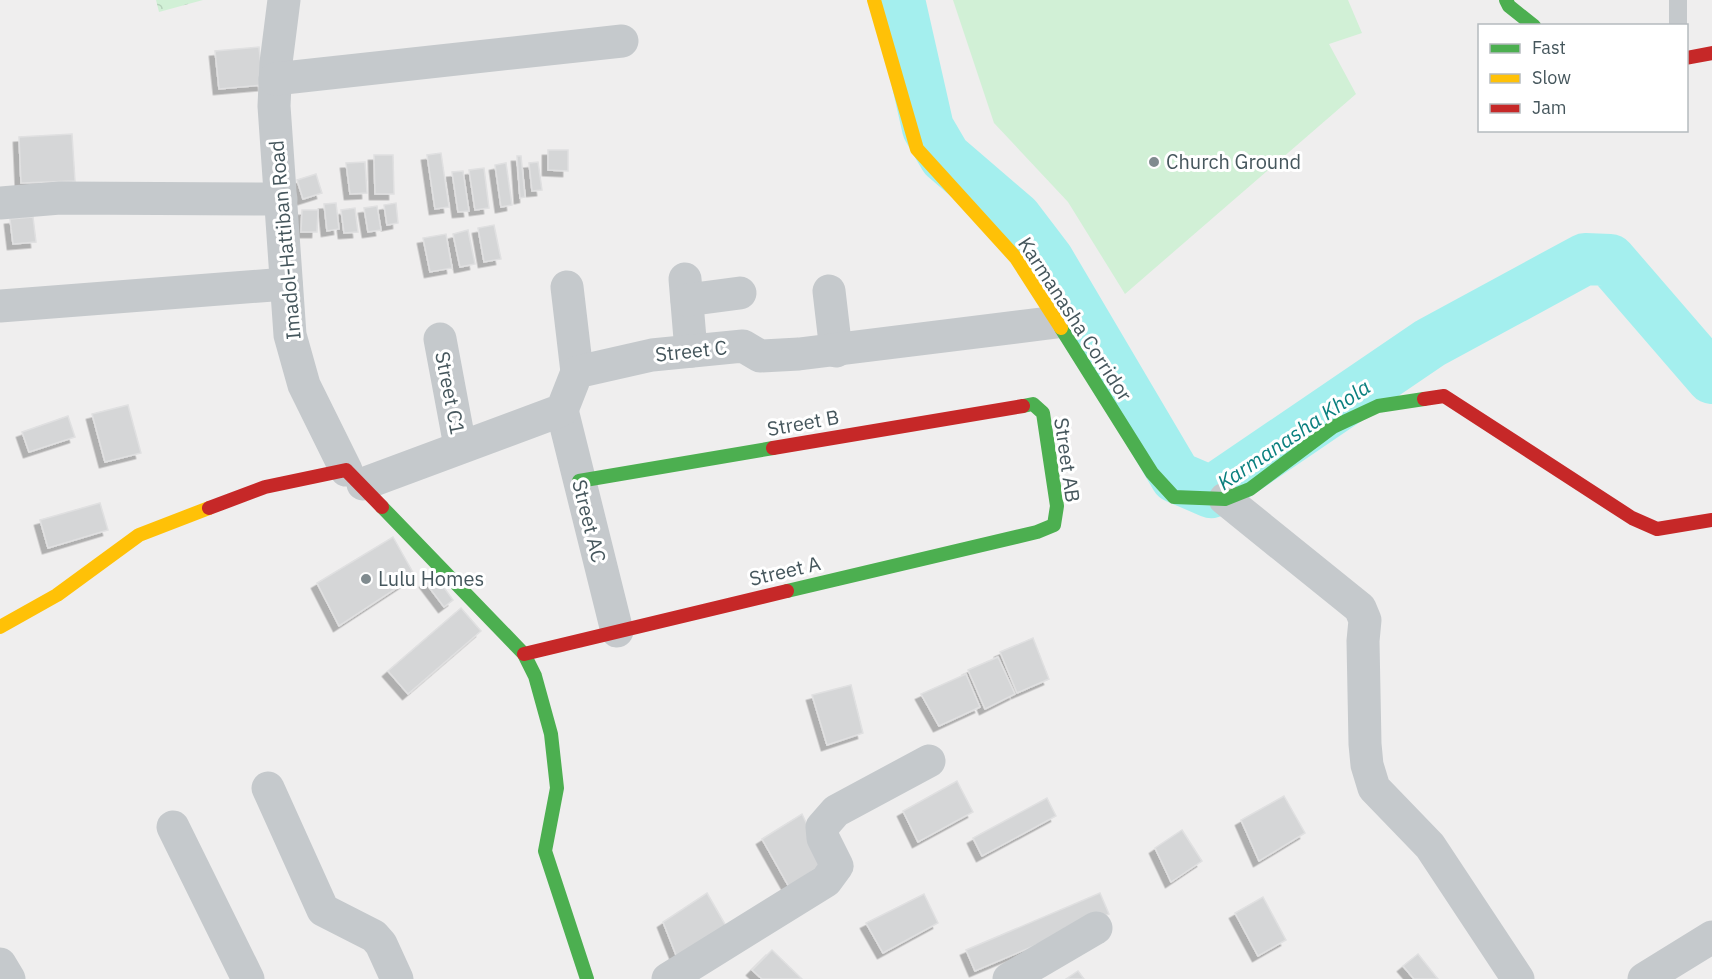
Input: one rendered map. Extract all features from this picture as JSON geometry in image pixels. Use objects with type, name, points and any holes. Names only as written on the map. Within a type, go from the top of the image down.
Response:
[{"type":"street","name":"Imadol-Hattiban Road","points":[[284,0],[275,80],[281,199],[290,335],[304,385],[355,477],[525,654],[535,676],[551,734],[556,788],[545,851],[588,979]]},
{"type":"street","name":"Karmanasha Corridor","points":[[874,0],[917,149],[1016,258],[1152,473],[1174,497],[1225,499],[1250,489],[1334,427],[1378,406],[1444,396],[1632,518],[1657,529],[1712,520]]},
{"type":"street","points":[[1506,0],[1509,6],[1532,24]]},
{"type":"street","points":[[275,80],[622,41]]},
{"type":"street","points":[[1688,58],[1712,53]]},
{"type":"street","points":[[0,203],[71,198],[281,199]]},
{"type":"street","points":[[0,306],[286,284]]},
{"type":"street","points":[[0,627],[57,595],[139,535],[265,487],[355,477],[460,446],[562,410],[577,372],[567,287]]},
{"type":"street","points":[[691,351],[686,289],[740,293]]},
{"type":"street","points":[[829,291],[836,351]]},
{"type":"street","name":"Street C","points":[[577,372],[652,355],[743,346],[760,356],[836,351],[1057,322]]},
{"type":"street","name":"Street C1","points":[[440,339],[460,446]]},
{"type":"street","name":"Street B","points":[[579,482],[1033,405]]},
{"type":"street","name":"Street AB","points":[[1033,405],[1043,413],[1057,506],[1054,525]]},
{"type":"street","name":"Street AC","points":[[562,410],[617,631]]},
{"type":"street","points":[[1225,499],[1360,608],[1365,620],[1365,744],[1367,765],[1374,788],[1430,846],[1518,979]]},
{"type":"street","name":"Street A","points":[[525,654],[1037,532],[1054,525]]},
{"type":"street","points":[[668,979],[826,881],[837,866],[823,838],[822,827],[836,811],[929,761]]},
{"type":"street","points":[[268,788],[323,910],[374,936],[398,979]]},
{"type":"street","points":[[174,826],[248,979]]},
{"type":"street","points":[[1009,979],[1096,928]]},
{"type":"street","points":[[1644,979],[1712,937]]},
{"type":"street","points":[[0,964],[9,979]]},
{"type":"lane","points":[[1678,0],[1678,24]]},
{"type":"green space","points":[[156,0],[203,0],[159,12]]},
{"type":"green space","name":"Church Ground","points":[[953,0],[1348,0],[1362,33],[1329,44],[1356,94],[1125,294],[1068,202],[994,123]]},
{"type":"building","points":[[259,47],[263,85],[219,89],[215,51]]},
{"type":"building","points":[[72,134],[75,181],[21,183],[19,137]]},
{"type":"building","points":[[548,150],[568,150],[568,171],[548,170]]},
{"type":"building","points":[[441,153],[449,207],[435,209],[427,155]]},
{"type":"building","points":[[374,155],[393,155],[394,194],[375,194]]},
{"type":"building","points":[[517,156],[521,156],[525,197],[520,198]]},
{"type":"building","points":[[365,162],[367,193],[350,194],[346,163]]},
{"type":"building","points":[[538,162],[542,190],[532,191],[529,163]]},
{"type":"building","points":[[506,163],[512,205],[501,207],[495,165]]},
{"type":"building","points":[[484,168],[489,208],[475,210],[469,170]]},
{"type":"building","points":[[463,171],[469,211],[458,212],[452,172]]},
{"type":"building","points":[[316,174],[322,193],[303,199],[297,180]]},
{"type":"building","points":[[336,203],[339,229],[327,231],[324,204]]},
{"type":"building","points":[[396,203],[398,223],[387,225],[384,205]]},
{"type":"building","points":[[377,206],[381,230],[368,232],[364,208]]},
{"type":"building","points":[[355,208],[358,232],[344,233],[341,210]]},
{"type":"building","points":[[302,210],[318,210],[317,232],[301,232]]},
{"type":"building","points":[[33,217],[36,242],[13,244],[10,219]]},
{"type":"building","points":[[494,225],[501,259],[484,262],[478,228]]},
{"type":"building","points":[[468,230],[475,264],[460,267],[453,234]]},
{"type":"building","points":[[446,234],[452,268],[430,272],[423,238]]},
{"type":"building","points":[[128,405],[141,453],[105,462],[92,414]]},
{"type":"building","points":[[68,416],[75,437],[29,452],[22,432]]},
{"type":"building","points":[[100,503],[108,530],[48,548],[40,520]]},
{"type":"building","name":"Lulu Homes","points":[[393,537],[415,576],[339,626],[317,583]]},
{"type":"building","points":[[435,575],[453,600],[444,607],[425,582]]},
{"type":"building","points":[[461,608],[481,631],[408,694],[388,671]]},
{"type":"building","points":[[1033,638],[1049,679],[1017,693],[1000,652]]},
{"type":"building","points":[[998,657],[1015,694],[985,709],[968,670]]},
{"type":"building","points":[[966,674],[980,707],[939,726],[921,694]]},
{"type":"building","points":[[851,685],[863,733],[827,745],[812,695]]},
{"type":"building","points":[[957,781],[973,812],[918,842],[903,811]]},
{"type":"building","points":[[1284,796],[1305,833],[1259,861],[1241,820]]},
{"type":"building","points":[[1047,798],[1056,816],[982,856],[973,838]]},
{"type":"building","points":[[802,814],[825,862],[789,887],[762,839]]},
{"type":"building","points":[[1182,830],[1202,861],[1171,882],[1155,848]]},
{"type":"building","points":[[707,893],[729,931],[678,960],[663,922]]},
{"type":"building","points":[[1100,893],[1109,914],[975,971],[966,950]]},
{"type":"building","points":[[924,894],[938,923],[883,953],[866,923]]},
{"type":"building","points":[[1263,897],[1286,940],[1258,956],[1235,913]]},
{"type":"building","points":[[772,950],[802,979],[762,979],[752,970]]},
{"type":"building","points":[[1418,954],[1438,979],[1414,979],[1403,966]]},
{"type":"building","points":[[1078,971],[1084,979],[1066,979]]},
{"type":"waterway","name":"Karmanasha Khola","points":[[899,0],[928,128],[945,157],[1016,218],[1048,260],[1176,477],[1211,492],[1430,343],[1585,259],[1610,260],[1712,378]]},
{"type":"traffic: fast","points":[[1506,0],[1509,6],[1532,24]]},
{"type":"traffic: fast","points":[[1061,328],[1152,473],[1174,497],[1225,499],[1250,489],[1333,427],[1378,406],[1424,399]]},
{"type":"traffic: fast","points":[[787,591],[1037,532],[1054,525],[1057,506],[1043,413],[1033,404],[1023,406]]},
{"type":"traffic: fast","points":[[579,481],[773,448]]},
{"type":"traffic: fast","points":[[382,507],[524,654],[535,676],[551,734],[557,788],[545,851],[587,979]]},
{"type":"traffic: slow","points":[[874,0],[917,149],[1016,258],[1061,328]]},
{"type":"traffic: slow","points":[[0,627],[57,595],[139,535],[209,508]]},
{"type":"traffic: jam","points":[[1688,58],[1712,53]]},
{"type":"traffic: jam","points":[[1424,399],[1444,396],[1632,518],[1657,529],[1712,520]]},
{"type":"traffic: jam","points":[[773,448],[1023,406]]},
{"type":"traffic: jam","points":[[209,508],[265,487],[346,470],[382,507]]},
{"type":"traffic: jam","points":[[524,654],[787,591]]},
{"type":"place","name":"Church Ground","points":[[1154,162]]},
{"type":"place","name":"Lulu Homes","points":[[366,579]]}]
